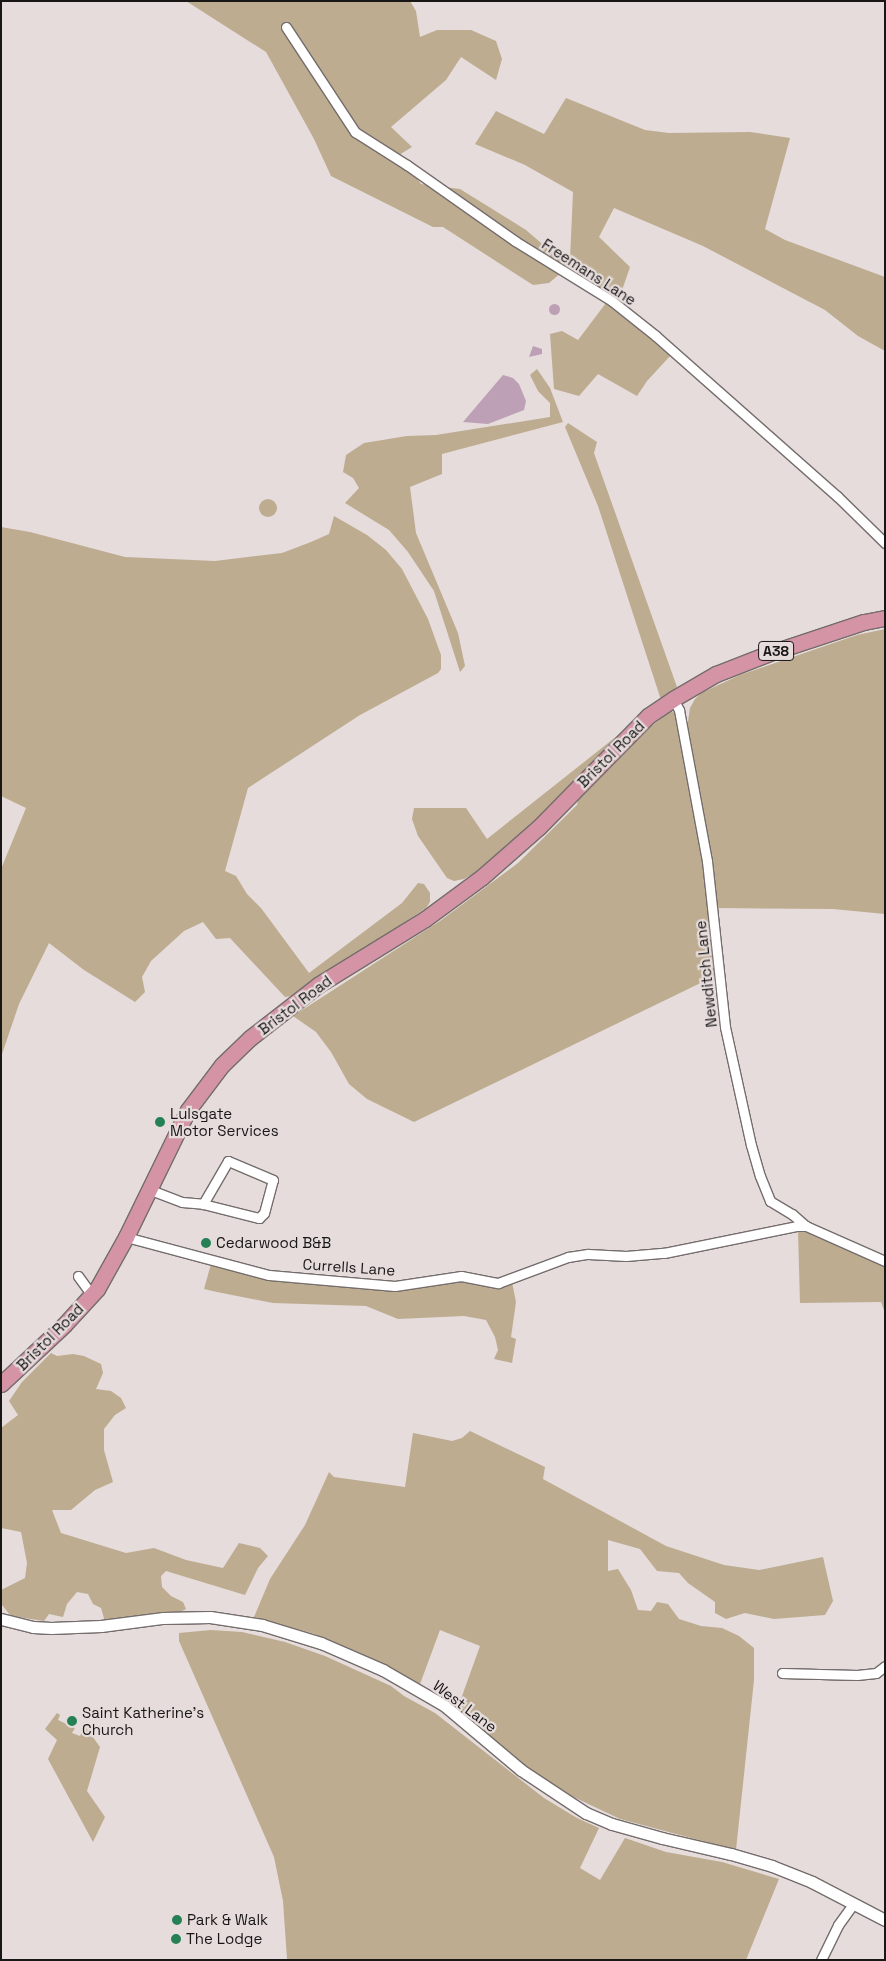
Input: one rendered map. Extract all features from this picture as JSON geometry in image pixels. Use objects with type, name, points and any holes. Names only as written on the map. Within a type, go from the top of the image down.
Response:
[{"type":"highway","name":"A38","points":[[673,699],[716,674],[759,657],[864,622],[885,618]]},
{"type":"highway","name":"Bristol Road","points":[[1,1384],[92,1295],[126,1237],[188,1110],[229,1057],[318,985],[425,919],[482,877],[528,838],[642,723],[673,699]]},
{"type":"street","name":"Freemans Lane","points":[[286,27],[354,132],[407,165],[515,241],[612,301],[656,336],[837,496],[885,543]]},
{"type":"street","name":"Newditch Lane","points":[[673,699],[679,710],[708,861],[725,1027],[751,1145],[770,1201],[792,1214],[806,1226]]},
{"type":"street","points":[[148,1189],[182,1202],[203,1204],[259,1218],[264,1213],[273,1180],[270,1177],[228,1161],[203,1204]]},
{"type":"street","points":[[806,1226],[885,1260]]},
{"type":"street","name":"Currells Lane","points":[[126,1237],[269,1274],[395,1286],[461,1276],[498,1283],[568,1257],[588,1254],[626,1256],[664,1253],[781,1228],[806,1226]]},
{"type":"street","points":[[78,1276],[92,1295]]},
{"type":"street","name":"West Lane","points":[[1,1619],[34,1627],[51,1628],[101,1626],[163,1618],[210,1617],[262,1625],[322,1643],[383,1670],[421,1690],[445,1706],[521,1770],[586,1813],[612,1824],[654,1836],[731,1854],[772,1866],[812,1882],[853,1904],[884,1917]]},
{"type":"street","points":[[782,1673],[857,1675],[876,1673],[885,1666]]},
{"type":"street","points":[[821,1960],[838,1925],[853,1904]]},
{"type":"shaded area","points":[[186,1],[410,1],[416,11],[420,37],[437,30],[471,30],[496,41],[502,59],[496,80],[461,57],[446,80],[391,127],[412,147],[399,155],[421,184],[460,189],[526,230],[568,266],[570,259],[573,192],[525,165],[475,144],[496,111],[544,134],[566,98],[645,130],[669,133],[750,132],[790,138],[765,229],[785,240],[885,277],[885,351],[858,336],[825,310],[703,246],[614,208],[599,237],[630,267],[619,299],[568,267],[549,283],[533,285],[443,227],[433,227],[331,176],[314,139],[266,52]]},
{"type":"shaded area","points":[[554,303],[560,309],[554,315],[548,309]]},
{"type":"shaded area","points":[[606,303],[671,355],[647,381],[637,396],[598,374],[579,396],[554,389],[550,334],[562,331],[578,340]]},
{"type":"shaded area","points":[[533,346],[542,349],[542,354],[529,357]]},
{"type":"shaded area","points":[[537,369],[550,388],[563,422],[442,454],[442,474],[410,487],[416,533],[458,633],[465,666],[460,672],[434,591],[408,552],[389,530],[345,503],[359,488],[353,478],[343,472],[346,455],[364,443],[407,436],[436,435],[550,417],[550,403],[538,391],[530,375]]},
{"type":"shaded area","points":[[503,375],[513,378],[519,384],[526,401],[524,410],[488,424],[463,422]]},
{"type":"shaded area","points":[[568,423],[597,442],[594,453],[677,687],[661,700],[598,506],[565,427]]},
{"type":"shaded area","points":[[264,499],[272,499],[277,504],[275,515],[264,517],[259,512],[259,504]]},
{"type":"shaded area","points":[[334,516],[367,535],[386,550],[402,569],[428,619],[441,655],[441,669],[438,673],[360,715],[248,788],[225,871],[236,876],[247,894],[261,908],[309,973],[402,903],[418,883],[424,884],[430,893],[430,902],[426,908],[293,996],[285,997],[230,938],[216,939],[203,922],[184,931],[151,961],[142,977],[145,992],[135,1002],[84,970],[49,943],[19,1004],[1,1057],[1,869],[26,808],[1,796],[1,527],[30,532],[125,557],[215,561],[282,553],[329,534]]},
{"type":"shaded area","points":[[885,629],[885,914],[833,909],[717,908],[703,809],[687,728],[690,708],[695,699],[701,693],[740,675],[857,635]]},
{"type":"shaded area","points":[[671,711],[675,713],[699,831],[715,976],[414,1122],[367,1099],[349,1084],[331,1052],[316,1032],[293,1016],[440,921],[518,863],[577,805],[578,800],[636,738]]},
{"type":"shaded area","points":[[627,728],[516,840],[478,871],[464,879],[454,881],[447,878],[418,836],[412,819],[414,808],[466,808],[487,839]]},
{"type":"shaded area","points":[[798,1231],[806,1231],[885,1266],[885,1313],[881,1302],[800,1303]]},
{"type":"shaded area","points":[[211,1264],[270,1281],[380,1287],[460,1280],[512,1282],[516,1302],[511,1337],[516,1339],[512,1363],[494,1359],[498,1350],[495,1337],[486,1320],[464,1316],[398,1319],[366,1306],[273,1303],[217,1292],[204,1289]]},
{"type":"shaded area","points":[[51,1353],[57,1356],[73,1354],[84,1356],[101,1364],[103,1373],[96,1389],[111,1391],[121,1398],[126,1408],[115,1415],[104,1429],[104,1450],[113,1482],[95,1490],[71,1510],[52,1510],[61,1533],[126,1553],[154,1548],[186,1560],[223,1568],[239,1543],[260,1548],[268,1556],[258,1568],[245,1595],[166,1571],[161,1576],[162,1587],[171,1596],[183,1602],[186,1609],[178,1613],[157,1613],[105,1622],[101,1608],[93,1604],[88,1594],[77,1592],[67,1604],[63,1617],[49,1614],[44,1621],[11,1616],[2,1605],[1,1590],[25,1578],[27,1563],[21,1532],[1,1528],[1,1428],[18,1415],[9,1401],[22,1382]]},
{"type":"shaded area","points":[[470,1431],[545,1467],[543,1479],[666,1546],[724,1565],[759,1570],[823,1557],[833,1601],[825,1615],[774,1619],[745,1613],[726,1619],[715,1613],[715,1602],[688,1583],[679,1573],[657,1571],[640,1549],[608,1540],[608,1571],[618,1569],[631,1590],[638,1610],[651,1611],[657,1602],[668,1604],[679,1619],[701,1626],[722,1628],[739,1636],[754,1648],[754,1680],[736,1850],[620,1819],[561,1791],[522,1764],[457,1710],[480,1646],[440,1630],[420,1684],[315,1634],[254,1617],[270,1579],[305,1525],[329,1472],[334,1477],[405,1487],[413,1433],[452,1441],[462,1438]]},
{"type":"shaded area","points":[[211,1630],[242,1632],[285,1642],[325,1656],[391,1686],[404,1696],[435,1713],[544,1798],[577,1818],[599,1828],[580,1868],[600,1880],[625,1838],[666,1852],[722,1862],[779,1879],[746,1960],[287,1959],[283,1901],[274,1857],[179,1641],[179,1633]]},
{"type":"shaded area","points":[[57,1713],[60,1715],[58,1720],[75,1728],[72,1733],[80,1736],[85,1726],[100,1747],[87,1791],[105,1817],[93,1842],[48,1759],[57,1740],[45,1729]]},
{"type":"place","name":"Lulsgate Motor Services","points":[[160,1122]]},
{"type":"place","name":"Cedarwood B&B","points":[[206,1243]]},
{"type":"place","name":"Saint Katherine's Church","points":[[72,1721]]},
{"type":"place","name":"Park & Walk","points":[[177,1920]]},
{"type":"place","name":"The Lodge","points":[[176,1939]]}]
